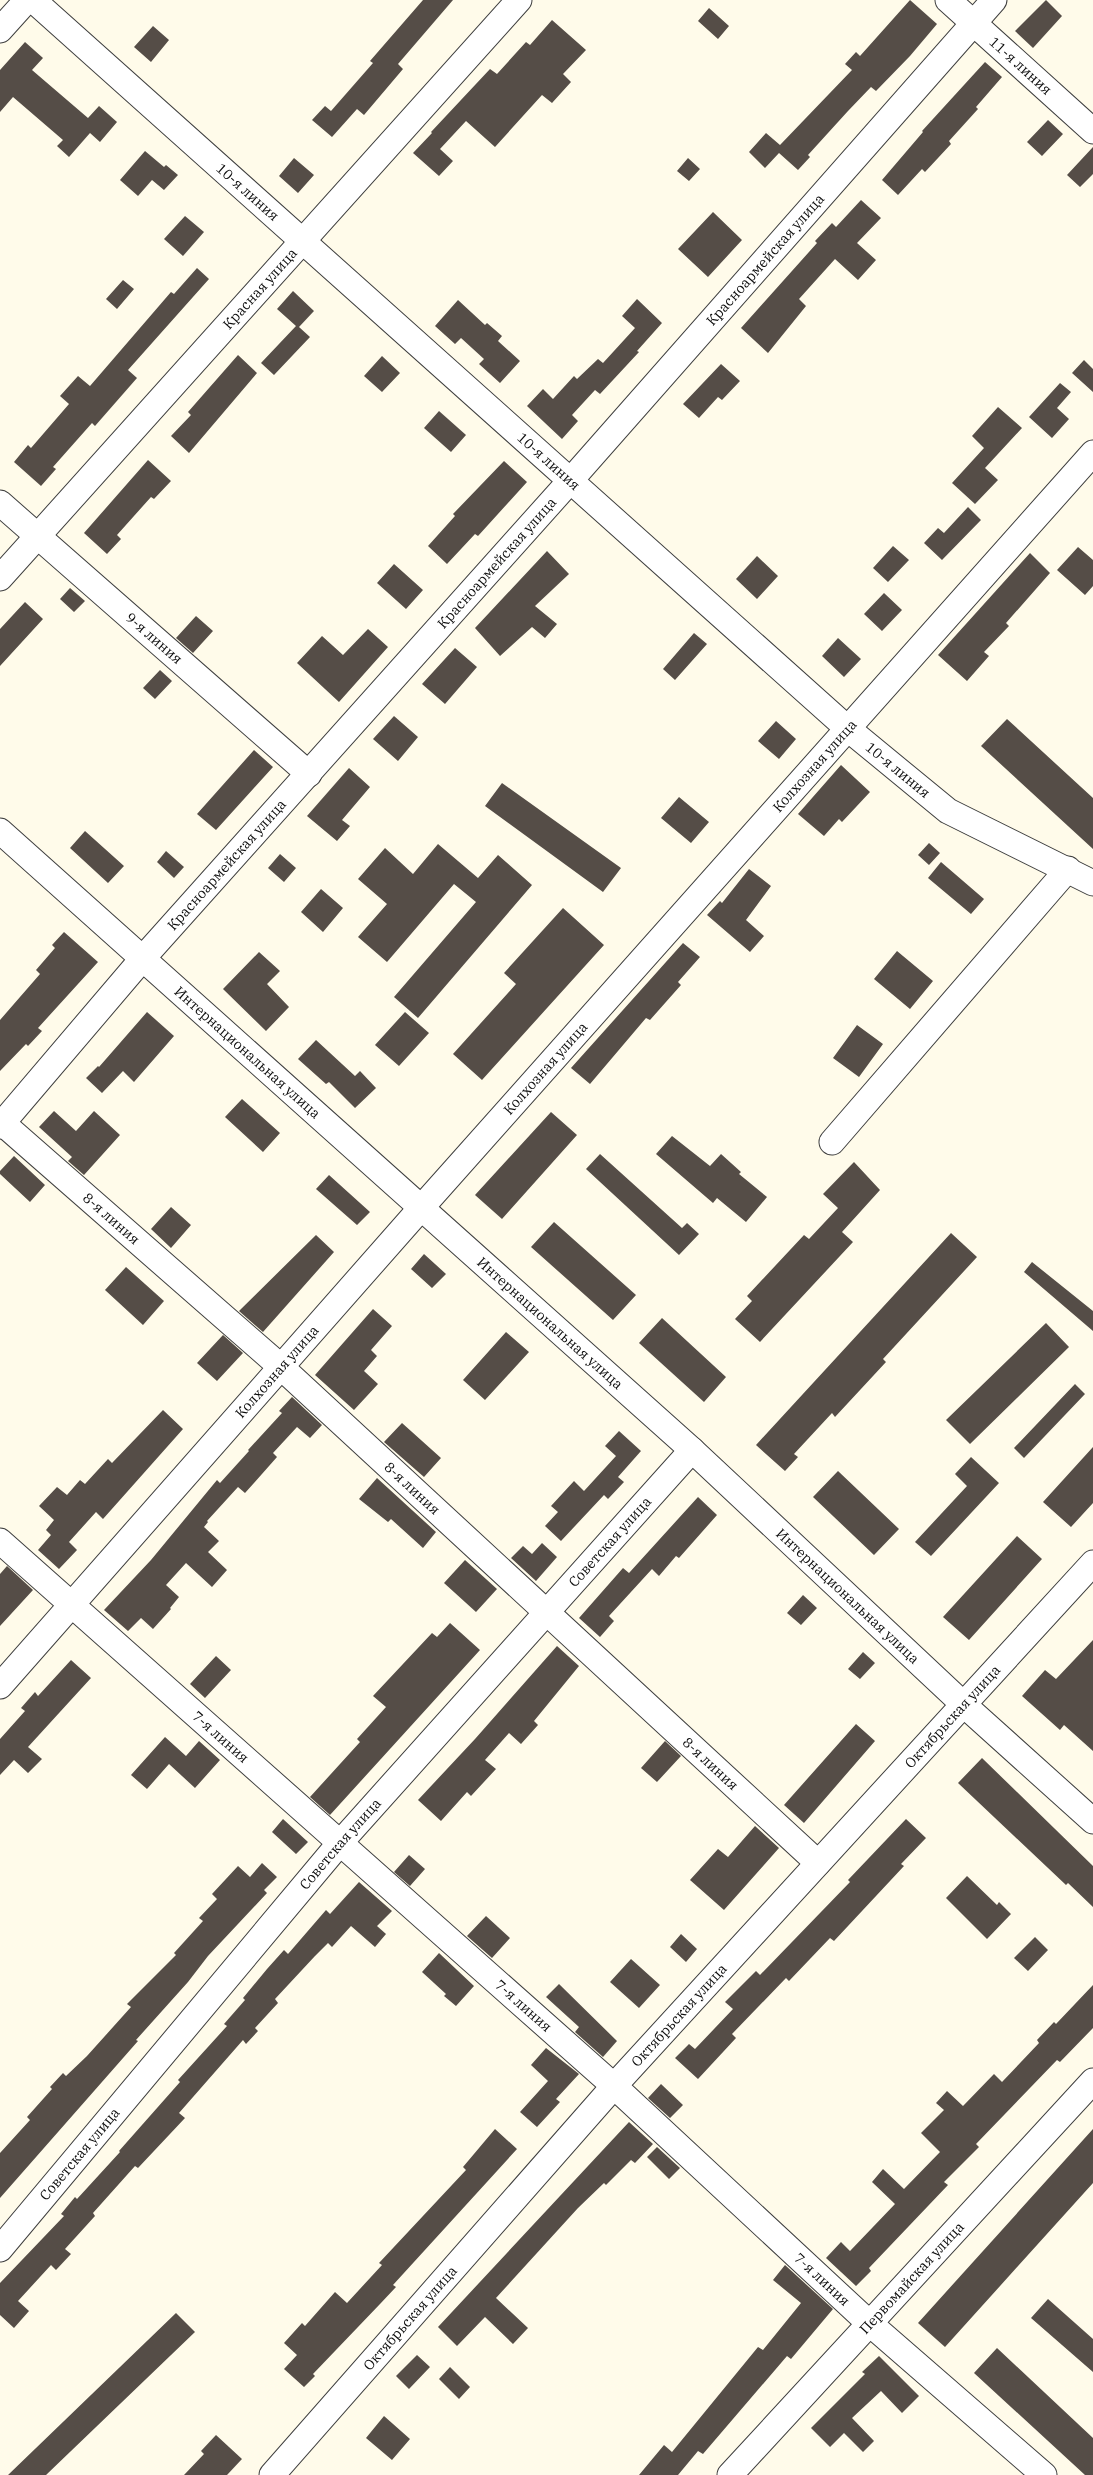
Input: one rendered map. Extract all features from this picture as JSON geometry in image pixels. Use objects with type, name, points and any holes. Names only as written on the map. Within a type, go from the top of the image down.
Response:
[{"type":"street","points":[[0,30],[27,0]]},
{"type":"street","name":"10-я линия","points":[[33,0],[847,728],[948,811],[1093,883]]},
{"type":"street","name":"Красная улица","points":[[0,578],[519,0]]},
{"type":"street","name":"11-я линия","points":[[948,0],[1093,131]]},
{"type":"street","name":"Красноармейская улица","points":[[1,1123],[143,958],[570,481],[994,0]]},
{"type":"street","name":"Колхозная улица","points":[[0,1686],[421,1208],[1093,453]]},
{"type":"street","name":"9-я линия","points":[[0,503],[309,774]]},
{"type":"street","name":"Интернациональная улица","points":[[0,831],[692,1450],[963,1704],[1093,1821]]},
{"type":"street","points":[[832,1142],[1068,869]]},
{"type":"street","name":"8-я линия","points":[[1,1123],[281,1367],[818,1863]]},
{"type":"street","name":"Советская улица","points":[[0,2249],[339,1844],[692,1450]]},
{"type":"street","name":"7-я линия","points":[[0,1541],[339,1844],[614,2086],[868,2322],[1044,2475]]},
{"type":"street","name":"Октябрьская улица","points":[[272,2475],[614,2086],[1093,1563]]},
{"type":"street","name":"Первомайская улица","points":[[730,2475],[868,2322],[1093,2081]]},
{"type":"building","points":[[423,0],[453,0],[398,64],[403,69],[364,115],[357,109],[332,137],[312,120],[325,106],[331,111],[373,63],[370,61]]},
{"type":"building","points":[[910,0],[937,24],[910,56],[876,91],[871,87],[808,155],[810,157],[798,170],[779,153],[765,168],[749,152],[766,133],[780,145],[852,70],[845,64],[856,52],[860,56]]},
{"type":"building","points":[[1046,0],[1062,16],[1033,48],[1015,31]]},
{"type":"building","points":[[709,8],[729,26],[718,39],[698,21]]},
{"type":"building","points":[[552,20],[586,50],[563,74],[571,82],[552,103],[542,95],[495,147],[466,121],[440,149],[453,161],[439,176],[413,153],[490,69],[497,74],[526,42],[530,45]]},
{"type":"building","points":[[153,26],[169,40],[151,62],[134,47]]},
{"type":"building","points":[[25,42],[43,58],[32,70],[88,118],[99,106],[117,122],[100,142],[90,133],[69,157],[57,146],[63,140],[13,97],[0,112],[0,70]]},
{"type":"building","points":[[985,62],[1002,77],[976,107],[978,109],[949,141],[951,144],[925,172],[922,169],[898,195],[882,180],[922,131]]},
{"type":"building","points":[[1048,120],[1063,134],[1042,156],[1027,142]]},
{"type":"building","points":[[1093,147],[1093,174],[1080,187],[1067,175]]},
{"type":"building","points":[[145,151],[164,167],[166,165],[178,175],[164,190],[152,180],[138,196],[120,180]]},
{"type":"building","points":[[294,158],[314,175],[298,193],[279,176]]},
{"type":"building","points":[[688,158],[700,169],[689,181],[677,171]]},
{"type":"building","points":[[861,200],[881,218],[857,243],[876,260],[858,280],[835,259],[799,299],[806,306],[768,353],[741,328],[817,243],[815,241],[832,223],[836,227]]},
{"type":"building","points":[[713,212],[742,240],[708,277],[678,249]]},
{"type":"building","points":[[185,216],[204,232],[183,256],[164,239]]},
{"type":"building","points":[[197,268],[209,279],[128,370],[137,378],[95,426],[92,423],[53,467],[56,469],[41,486],[14,462],[28,445],[31,448],[69,404],[60,396],[78,376],[90,386],[171,292],[174,294]]},
{"type":"building","points":[[123,280],[134,289],[117,309],[106,299]]},
{"type":"building","points":[[293,291],[314,311],[299,327],[310,337],[274,375],[261,363],[296,326],[277,309]]},
{"type":"building","points":[[637,299],[662,323],[637,351],[639,352],[600,394],[595,390],[572,415],[578,421],[562,439],[527,406],[543,389],[553,399],[574,376],[577,379],[598,359],[603,363],[635,328],[622,316]]},
{"type":"building","points":[[458,300],[485,325],[487,323],[502,336],[498,341],[520,361],[500,383],[479,364],[484,359],[461,338],[455,344],[435,326]]},
{"type":"building","points":[[238,355],[257,373],[189,453],[171,436],[191,415],[188,412]]},
{"type":"building","points":[[382,356],[400,373],[382,392],[364,376]]},
{"type":"building","points":[[1084,360],[1093,369],[1093,392],[1072,373]]},
{"type":"building","points":[[721,364],[740,381],[722,400],[718,397],[699,418],[683,404]]},
{"type":"building","points":[[1060,383],[1071,392],[1057,408],[1069,419],[1052,438],[1029,417]]},
{"type":"building","points":[[998,407],[1022,428],[985,468],[998,480],[975,504],[952,483],[984,448],[972,436]]},
{"type":"building","points":[[439,411],[466,435],[451,452],[424,428]]},
{"type":"building","points":[[148,460],[171,481],[154,499],[151,497],[117,535],[121,539],[107,554],[84,533]]},
{"type":"building","points":[[504,461],[527,482],[478,536],[475,534],[447,564],[428,546],[455,516],[453,514]]},
{"type":"building","points":[[968,507],[981,520],[942,560],[924,543],[938,528],[944,533]]},
{"type":"building","points":[[893,546],[909,560],[888,582],[873,568]]},
{"type":"building","points":[[1078,547],[1093,560],[1093,586],[1085,595],[1057,570]]},
{"type":"building","points":[[547,551],[569,574],[535,606],[557,624],[545,638],[532,627],[500,656],[475,628]]},
{"type":"building","points":[[1030,553],[1050,573],[1006,623],[1009,626],[984,652],[989,656],[967,681],[938,655]]},
{"type":"building","points":[[757,556],[778,576],[757,599],[736,579]]},
{"type":"building","points":[[394,564],[423,590],[406,609],[377,583]]},
{"type":"building","points":[[70,588],[85,601],[74,612],[60,599]]},
{"type":"building","points":[[884,593],[902,610],[882,631],[864,614]]},
{"type":"building","points":[[25,602],[43,619],[0,666],[0,629]]},
{"type":"building","points":[[196,616],[213,631],[193,653],[176,638]]},
{"type":"building","points":[[368,629],[388,647],[339,702],[297,663],[322,636],[343,655]]},
{"type":"building","points":[[694,633],[707,644],[675,680],[663,669]]},
{"type":"building","points":[[838,638],[861,659],[844,677],[822,656]]},
{"type":"building","points":[[455,648],[477,667],[445,704],[422,684]]},
{"type":"building","points":[[160,670],[172,681],[155,699],[143,688]]},
{"type":"building","points":[[394,716],[418,737],[398,761],[373,739]]},
{"type":"building","points":[[1007,719],[1093,798],[1093,849],[981,746]]},
{"type":"building","points":[[776,721],[796,739],[779,759],[758,741]]},
{"type":"building","points":[[254,750],[273,767],[216,830],[197,814]]},
{"type":"building","points":[[841,765],[870,792],[842,822],[839,819],[824,836],[798,814]]},
{"type":"building","points":[[349,768],[370,787],[342,820],[350,826],[337,841],[307,816]]},
{"type":"building","points":[[502,783],[621,868],[603,892],[485,806]]},
{"type":"building","points":[[679,797],[709,822],[691,843],[661,818]]},
{"type":"building","points":[[85,831],[124,866],[108,883],[70,848]]},
{"type":"building","points":[[929,843],[940,853],[929,865],[918,855]]},
{"type":"building","points":[[438,844],[478,878],[498,855],[532,885],[418,1018],[394,997],[476,902],[454,884],[387,962],[358,937],[387,904],[358,879],[385,848],[413,874]]},
{"type":"building","points":[[166,851],[184,867],[174,878],[157,862]]},
{"type":"building","points":[[280,854],[296,868],[284,882],[268,868]]},
{"type":"building","points":[[941,862],[984,899],[971,914],[928,878]]},
{"type":"building","points":[[749,869],[771,886],[746,920],[764,936],[750,952],[707,915],[720,901],[722,903]]},
{"type":"building","points":[[321,889],[343,908],[323,932],[301,912]]},
{"type":"building","points":[[563,908],[604,945],[482,1080],[453,1054],[516,984],[504,973]]},
{"type":"building","points":[[64,932],[98,962],[38,1028],[42,1031],[28,1046],[26,1044],[0,1071],[0,1020],[40,974],[36,970],[55,948],[52,945]]},
{"type":"building","points":[[683,943],[700,957],[678,982],[681,985],[650,1020],[646,1018],[590,1084],[571,1068]]},
{"type":"building","points":[[897,951],[933,981],[910,1009],[874,979]]},
{"type":"building","points":[[259,952],[280,971],[267,984],[289,1007],[266,1031],[223,989]]},
{"type":"building","points":[[147,1012],[174,1036],[134,1082],[123,1071],[102,1093],[86,1078],[99,1067]]},
{"type":"building","points":[[405,1012],[429,1033],[399,1066],[375,1045]]},
{"type":"building","points":[[857,1025],[883,1044],[859,1077],[833,1058]]},
{"type":"building","points":[[316,1040],[355,1076],[360,1071],[376,1088],[355,1108],[329,1082],[326,1084],[298,1059]]},
{"type":"building","points":[[242,1099],[280,1133],[263,1152],[225,1117]]},
{"type":"building","points":[[54,1111],[76,1131],[94,1111],[120,1135],[84,1175],[68,1161],[72,1157],[39,1127]]},
{"type":"building","points":[[551,1112],[577,1135],[502,1219],[475,1195]]},
{"type":"building","points":[[672,1136],[710,1166],[721,1154],[741,1172],[739,1174],[767,1197],[746,1222],[717,1198],[713,1203],[656,1154]]},
{"type":"building","points":[[600,1154],[682,1228],[687,1223],[699,1234],[679,1255],[586,1169]]},
{"type":"building","points":[[14,1156],[45,1185],[30,1202],[0,1174],[0,1171]]},
{"type":"building","points":[[854,1162],[880,1190],[842,1232],[853,1242],[760,1342],[735,1319],[752,1301],[747,1296],[804,1235],[809,1239],[838,1208],[823,1194]]},
{"type":"building","points":[[329,1175],[370,1212],[357,1225],[316,1189]]},
{"type":"building","points":[[171,1207],[191,1225],[171,1248],[151,1229]]},
{"type":"building","points":[[554,1222],[636,1295],[613,1320],[531,1247]]},
{"type":"building","points":[[951,1233],[977,1257],[883,1359],[886,1362],[835,1417],[832,1413],[794,1454],[798,1457],[785,1471],[756,1445]]},
{"type":"building","points":[[316,1235],[334,1252],[263,1332],[239,1311]]},
{"type":"building","points":[[424,1254],[446,1274],[432,1288],[411,1269]]},
{"type":"building","points":[[1032,1262],[1093,1311],[1093,1331],[1024,1272]]},
{"type":"building","points":[[126,1267],[164,1301],[143,1325],[105,1290]]},
{"type":"building","points":[[373,1309],[392,1326],[371,1350],[377,1356],[364,1371],[378,1384],[354,1410],[315,1375]]},
{"type":"building","points":[[662,1318],[726,1377],[704,1402],[639,1343]]},
{"type":"building","points":[[1046,1323],[1069,1347],[970,1444],[946,1420]]},
{"type":"building","points":[[506,1332],[529,1352],[485,1400],[463,1380]]},
{"type":"building","points":[[223,1335],[243,1353],[217,1381],[197,1363]]},
{"type":"building","points":[[1075,1384],[1085,1394],[1024,1458],[1014,1448]]},
{"type":"building","points":[[292,1397],[322,1425],[310,1438],[297,1427],[273,1453],[277,1457],[245,1493],[238,1487],[207,1521],[204,1527],[219,1541],[208,1552],[227,1570],[212,1587],[186,1563],[166,1585],[179,1597],[171,1609],[153,1629],[141,1618],[128,1631],[104,1610],[151,1560],[217,1480],[220,1483],[249,1451],[282,1413],[279,1411]]},
{"type":"building","points":[[163,1410],[183,1429],[103,1519],[96,1512],[69,1542],[77,1550],[59,1569],[38,1550],[51,1535],[46,1530],[54,1520],[39,1506],[57,1487],[67,1495],[80,1480],[85,1484],[108,1459],[112,1463]]},
{"type":"building","points":[[402,1423],[441,1458],[424,1477],[384,1442]]},
{"type":"building","points":[[619,1431],[641,1451],[618,1477],[624,1482],[608,1499],[604,1495],[561,1541],[545,1526],[558,1512],[551,1506],[574,1481],[584,1491],[616,1456],[605,1446]]},
{"type":"building","points":[[1093,1447],[1093,1503],[1071,1527],[1043,1502]]},
{"type":"building","points":[[971,1457],[999,1483],[931,1556],[915,1542],[967,1486],[955,1474]]},
{"type":"building","points":[[838,1471],[899,1529],[874,1555],[813,1497]]},
{"type":"building","points":[[377,1478],[436,1532],[423,1548],[391,1519],[388,1522],[359,1499]]},
{"type":"building","points":[[698,1497],[717,1515],[679,1558],[676,1556],[659,1576],[652,1569],[609,1616],[614,1621],[600,1637],[579,1618],[623,1568],[629,1573]]},
{"type":"building","points":[[1017,1536],[1042,1559],[969,1640],[943,1617]]},
{"type":"building","points":[[542,1543],[557,1557],[536,1581],[511,1558],[523,1546],[532,1554]]},
{"type":"building","points":[[465,1560],[497,1589],[476,1612],[444,1583]]},
{"type":"building","points":[[7,1566],[33,1590],[0,1626],[0,1574]]},
{"type":"building","points":[[803,1595],[817,1608],[801,1625],[787,1613]]},
{"type":"building","points":[[450,1623],[480,1650],[330,1815],[310,1797],[360,1742],[357,1739],[386,1707],[373,1696],[432,1633],[437,1637]]},
{"type":"building","points":[[1093,1640],[1093,1751],[1064,1725],[1060,1730],[1022,1696],[1045,1670],[1056,1679]]},
{"type":"building","points":[[557,1646],[579,1666],[534,1721],[538,1725],[521,1744],[509,1733],[485,1760],[496,1769],[471,1796],[467,1792],[441,1821],[418,1800]]},
{"type":"building","points":[[863,1652],[875,1663],[860,1679],[848,1669]]},
{"type":"building","points":[[216,1656],[231,1670],[205,1698],[190,1684]]},
{"type":"building","points":[[71,1660],[91,1678],[28,1747],[42,1759],[28,1773],[14,1760],[0,1775],[0,1739],[25,1711],[21,1708],[35,1692],[38,1696]]},
{"type":"building","points":[[856,1724],[875,1741],[804,1823],[784,1805]]},
{"type":"building","points":[[165,1737],[186,1756],[199,1741],[220,1760],[195,1788],[169,1764],[147,1789],[131,1775]]},
{"type":"building","points":[[665,1741],[681,1756],[657,1782],[641,1768]]},
{"type":"building","points":[[982,1758],[1093,1866],[1093,1907],[1068,1883],[1066,1885],[958,1783]]},
{"type":"building","points":[[283,1819],[308,1842],[296,1854],[272,1832]]},
{"type":"building","points":[[906,1819],[926,1838],[901,1864],[904,1866],[834,1941],[830,1938],[789,1981],[786,1978],[732,2034],[736,2038],[698,2079],[675,2058],[689,2044],[695,2049],[733,2009],[725,2002],[756,1971],[760,1975],[850,1882],[848,1880]]},
{"type":"building","points":[[755,1826],[779,1848],[724,1910],[690,1880],[718,1849],[728,1857]]},
{"type":"building","points":[[409,1855],[425,1869],[410,1886],[394,1872]]},
{"type":"building","points":[[262,1863],[277,1877],[264,1890],[267,1893],[208,1956],[188,1982],[136,2040],[138,2041],[0,2198],[0,2153],[30,2120],[27,2117],[52,2089],[50,2087],[63,2073],[66,2076],[87,2056],[131,2007],[127,2004],[176,1955],[174,1953],[203,1921],[199,1918],[217,1899],[212,1894],[238,1866],[250,1877]]},
{"type":"building","points":[[967,1876],[997,1905],[999,1902],[1011,1914],[987,1939],[946,1898]]},
{"type":"building","points":[[359,1882],[392,1911],[377,1926],[386,1934],[375,1947],[351,1926],[332,1947],[328,1943],[315,1956],[275,1999],[278,2003],[255,2028],[258,2031],[246,2044],[243,2040],[179,2113],[185,2118],[138,2168],[135,2166],[93,2213],[95,2216],[65,2249],[71,2254],[56,2270],[51,2265],[18,2301],[29,2311],[14,2328],[0,2315],[0,2283],[64,2216],[61,2214],[75,2197],[77,2199],[120,2152],[180,2082],[178,2080],[227,2026],[224,2024],[245,2000],[243,1998],[284,1950],[288,1954],[326,1910],[330,1914]]},
{"type":"building","points":[[486,1916],[510,1938],[492,1958],[467,1936]]},
{"type":"building","points":[[681,1934],[697,1949],[686,1962],[670,1947]]},
{"type":"building","points":[[1035,1937],[1048,1950],[1028,1971],[1014,1958]]},
{"type":"building","points":[[439,1953],[474,1986],[456,2006],[422,1972]]},
{"type":"building","points":[[631,1959],[660,1985],[639,2008],[610,1982]]},
{"type":"building","points":[[559,1984],[617,2041],[603,2057],[575,2032],[579,2027],[546,1997]]},
{"type":"building","points":[[1093,1985],[1093,2028],[1060,2062],[1057,2060],[976,2144],[979,2147],[944,2182],[948,2185],[869,2268],[871,2271],[856,2286],[826,2258],[841,2242],[850,2251],[895,2204],[872,2182],[883,2169],[904,2189],[940,2152],[921,2133],[944,2110],[936,2103],[947,2091],[963,2106],[994,2074],[1002,2082],[1039,2043],[1037,2040],[1054,2022],[1056,2024]]},
{"type":"building","points":[[546,2048],[579,2074],[556,2099],[560,2102],[537,2127],[520,2112],[548,2081],[531,2065]]},
{"type":"building","points":[[661,2084],[683,2105],[670,2118],[648,2098]]},
{"type":"building","points":[[629,2122],[653,2144],[635,2163],[631,2160],[606,2185],[604,2183],[578,2208],[496,2298],[528,2328],[513,2344],[485,2317],[457,2346],[438,2327]]},
{"type":"building","points":[[495,2129],[517,2149],[393,2285],[396,2287],[313,2374],[315,2376],[304,2387],[284,2369],[297,2355],[284,2343],[302,2323],[305,2326],[335,2292],[347,2303],[382,2265],[379,2263],[466,2170],[463,2167]]},
{"type":"building","points":[[1093,2129],[1093,2183],[945,2347],[918,2323]]},
{"type":"building","points":[[657,2147],[680,2168],[669,2179],[647,2157]]},
{"type":"building","points":[[785,2265],[833,2309],[791,2359],[787,2356],[703,2454],[698,2451],[678,2475],[639,2475],[664,2445],[672,2452],[758,2347],[763,2350],[801,2303],[773,2280]]},
{"type":"building","points":[[1048,2299],[1093,2339],[1093,2372],[1031,2318]]},
{"type":"building","points":[[176,2313],[195,2332],[46,2475],[8,2475]]},
{"type":"building","points":[[997,2348],[1093,2438],[1093,2475],[1085,2475],[974,2373]]},
{"type":"building","points":[[417,2355],[430,2367],[409,2389],[396,2376]]},
{"type":"building","points":[[879,2356],[919,2396],[902,2413],[881,2391],[852,2418],[874,2441],[863,2452],[844,2433],[830,2447],[811,2428],[865,2374],[862,2372]]},
{"type":"building","points":[[450,2367],[470,2387],[459,2399],[439,2379]]},
{"type":"building","points":[[384,2416],[410,2439],[392,2460],[366,2438]]},
{"type":"building","points":[[216,2435],[242,2459],[227,2475],[184,2475],[204,2454],[201,2451]]}]
